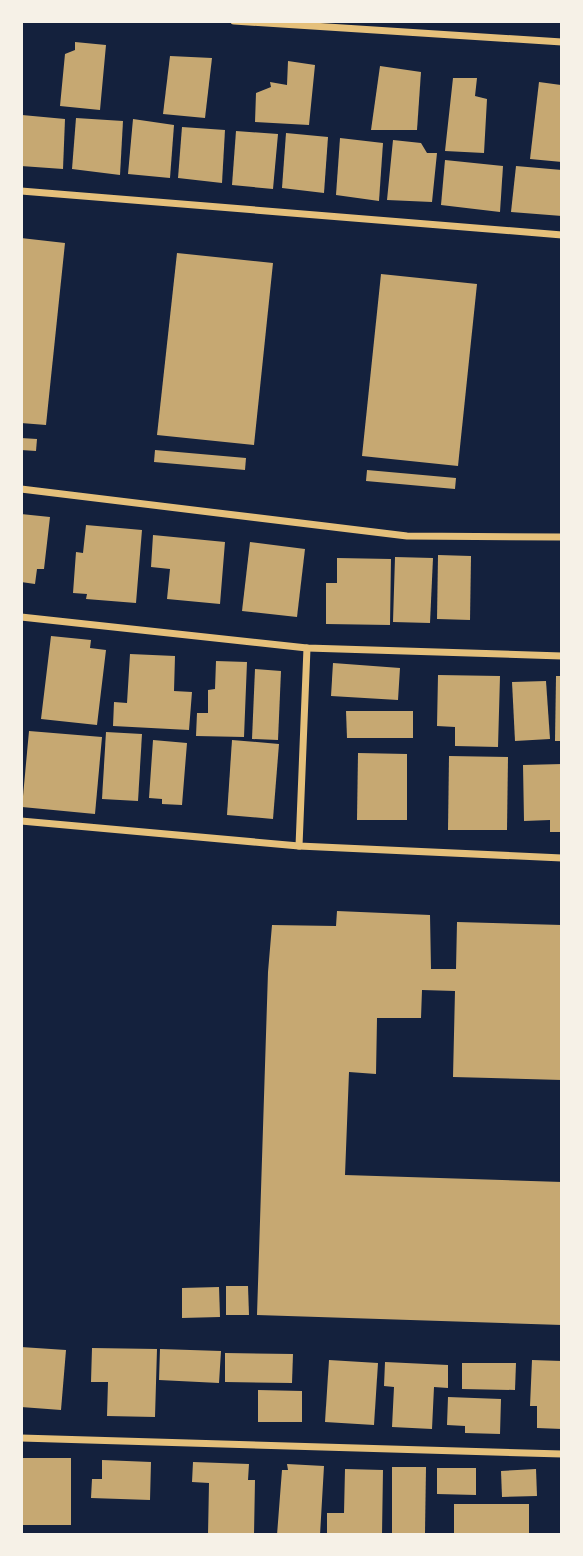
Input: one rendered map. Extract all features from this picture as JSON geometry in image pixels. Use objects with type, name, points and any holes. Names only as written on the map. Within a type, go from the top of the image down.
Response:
[{"type":"street","points":[[234,21],[562,42]]},
{"type":"street","points":[[21,191],[562,235]]},
{"type":"street","points":[[21,489],[407,536],[562,537]]},
{"type":"street","points":[[21,617],[307,648],[562,656]]},
{"type":"street","points":[[299,846],[307,648]]},
{"type":"street","points":[[21,821],[299,846],[562,858]]},
{"type":"street","points":[[21,1438],[562,1454]]},
{"type":"building","points":[[75,42],[106,45],[100,110],[60,106],[65,54],[75,50]]},
{"type":"building","points":[[170,56],[212,58],[205,118],[163,114]]},
{"type":"building","points":[[288,61],[315,65],[309,125],[255,122],[256,93],[271,87],[270,82],[287,85]]},
{"type":"building","points":[[380,66],[421,72],[417,130],[371,130]]},
{"type":"building","points":[[453,78],[477,78],[475,96],[487,99],[484,153],[445,151]]},
{"type":"building","points":[[539,82],[561,85],[562,162],[530,159]]},
{"type":"building","points":[[22,115],[65,119],[63,169],[21,166]]},
{"type":"building","points":[[76,118],[123,121],[120,175],[72,169]]},
{"type":"building","points":[[133,119],[174,125],[170,178],[128,174]]},
{"type":"building","points":[[182,127],[225,130],[222,183],[178,178]]},
{"type":"building","points":[[236,131],[278,134],[273,189],[232,185]]},
{"type":"building","points":[[286,133],[328,137],[324,193],[282,188]]},
{"type":"building","points":[[340,138],[383,143],[379,201],[336,195]]},
{"type":"building","points":[[393,140],[421,143],[427,153],[437,153],[432,202],[387,200]]},
{"type":"building","points":[[445,160],[503,166],[500,212],[441,205]]},
{"type":"building","points":[[516,166],[562,170],[562,216],[511,212]]},
{"type":"building","points":[[21,238],[65,243],[46,425],[21,423]]},
{"type":"building","points":[[177,253],[273,263],[254,445],[157,435]]},
{"type":"building","points":[[381,274],[477,284],[458,466],[362,456]]},
{"type":"building","points":[[21,438],[37,439],[36,451],[21,450]]},
{"type":"building","points":[[155,450],[246,458],[245,470],[154,462]]},
{"type":"building","points":[[367,470],[456,478],[455,489],[366,481]]},
{"type":"building","points":[[21,514],[50,517],[44,569],[37,569],[35,584],[21,582]]},
{"type":"building","points":[[86,525],[142,530],[136,603],[86,599],[87,594],[73,593],[76,552],[83,553]]},
{"type":"building","points":[[153,535],[225,542],[220,604],[167,599],[170,569],[151,567]]},
{"type":"building","points":[[250,542],[305,549],[297,617],[242,611]]},
{"type":"building","points":[[438,555],[471,556],[470,620],[437,619]]},
{"type":"building","points":[[395,557],[433,558],[430,623],[393,622]]},
{"type":"building","points":[[337,558],[391,559],[390,625],[326,624],[326,583],[337,583]]},
{"type":"building","points":[[51,636],[91,640],[90,648],[106,650],[97,725],[41,719]]},
{"type":"building","points":[[130,654],[175,656],[174,691],[192,692],[189,730],[113,726],[114,702],[127,703]]},
{"type":"building","points":[[216,661],[247,662],[244,737],[196,736],[197,713],[208,713],[208,690],[215,689]]},
{"type":"building","points":[[333,663],[400,668],[398,700],[331,696]]},
{"type":"building","points":[[255,669],[281,671],[278,740],[252,739]]},
{"type":"building","points":[[438,675],[500,676],[498,747],[455,746],[455,727],[437,726]]},
{"type":"building","points":[[556,676],[562,676],[562,741],[555,741]]},
{"type":"building","points":[[546,681],[550,739],[515,741],[512,682]]},
{"type":"building","points":[[346,711],[413,711],[413,738],[347,738]]},
{"type":"building","points":[[29,731],[102,737],[95,814],[22,807]]},
{"type":"building","points":[[106,732],[142,734],[138,801],[102,799]]},
{"type":"building","points":[[153,740],[187,743],[182,805],[162,804],[162,799],[149,798]]},
{"type":"building","points":[[232,740],[279,744],[273,819],[227,815]]},
{"type":"building","points":[[358,753],[407,754],[407,820],[357,820]]},
{"type":"building","points":[[449,756],[508,757],[507,830],[448,830]]},
{"type":"building","points":[[562,764],[562,832],[550,832],[550,820],[524,821],[523,765]]},
{"type":"building","points":[[337,911],[430,915],[431,969],[456,969],[457,922],[562,925],[562,1080],[453,1077],[455,991],[422,990],[421,1018],[377,1018],[376,1074],[349,1072],[345,1175],[562,1182],[562,1325],[257,1315],[268,972],[272,925],[336,926]]},
{"type":"building","points":[[226,1286],[248,1286],[249,1315],[226,1315]]},
{"type":"building","points":[[219,1287],[220,1317],[182,1318],[182,1288]]},
{"type":"building","points":[[21,1347],[66,1350],[61,1410],[21,1407]]},
{"type":"building","points":[[92,1348],[157,1349],[155,1417],[107,1416],[108,1382],[91,1382]]},
{"type":"building","points":[[160,1349],[221,1351],[219,1383],[159,1380]]},
{"type":"building","points":[[225,1353],[293,1354],[292,1383],[225,1382]]},
{"type":"building","points":[[329,1360],[378,1363],[374,1425],[325,1422]]},
{"type":"building","points":[[532,1360],[562,1361],[562,1429],[537,1428],[537,1406],[530,1406]]},
{"type":"building","points":[[385,1362],[448,1365],[448,1388],[434,1387],[432,1429],[392,1427],[394,1387],[384,1386]]},
{"type":"building","points":[[462,1363],[516,1363],[515,1390],[462,1389]]},
{"type":"building","points":[[258,1390],[302,1391],[302,1422],[258,1422]]},
{"type":"building","points":[[448,1397],[501,1399],[500,1434],[465,1433],[465,1426],[447,1425]]},
{"type":"building","points":[[21,1458],[71,1458],[71,1525],[21,1525]]},
{"type":"building","points":[[102,1460],[151,1462],[150,1500],[91,1498],[92,1479],[102,1479]]},
{"type":"building","points":[[193,1462],[249,1464],[248,1480],[255,1480],[254,1535],[208,1535],[209,1483],[192,1482]]},
{"type":"building","points":[[287,1464],[324,1466],[320,1535],[277,1535],[282,1470],[288,1470]]},
{"type":"building","points":[[392,1467],[426,1467],[425,1533],[392,1533]]},
{"type":"building","points":[[437,1468],[476,1468],[476,1495],[437,1494]]},
{"type":"building","points":[[345,1469],[383,1470],[382,1535],[327,1535],[327,1513],[344,1513]]},
{"type":"building","points":[[536,1469],[537,1496],[502,1497],[501,1471]]},
{"type":"building","points":[[454,1504],[529,1504],[529,1535],[454,1535]]}]
